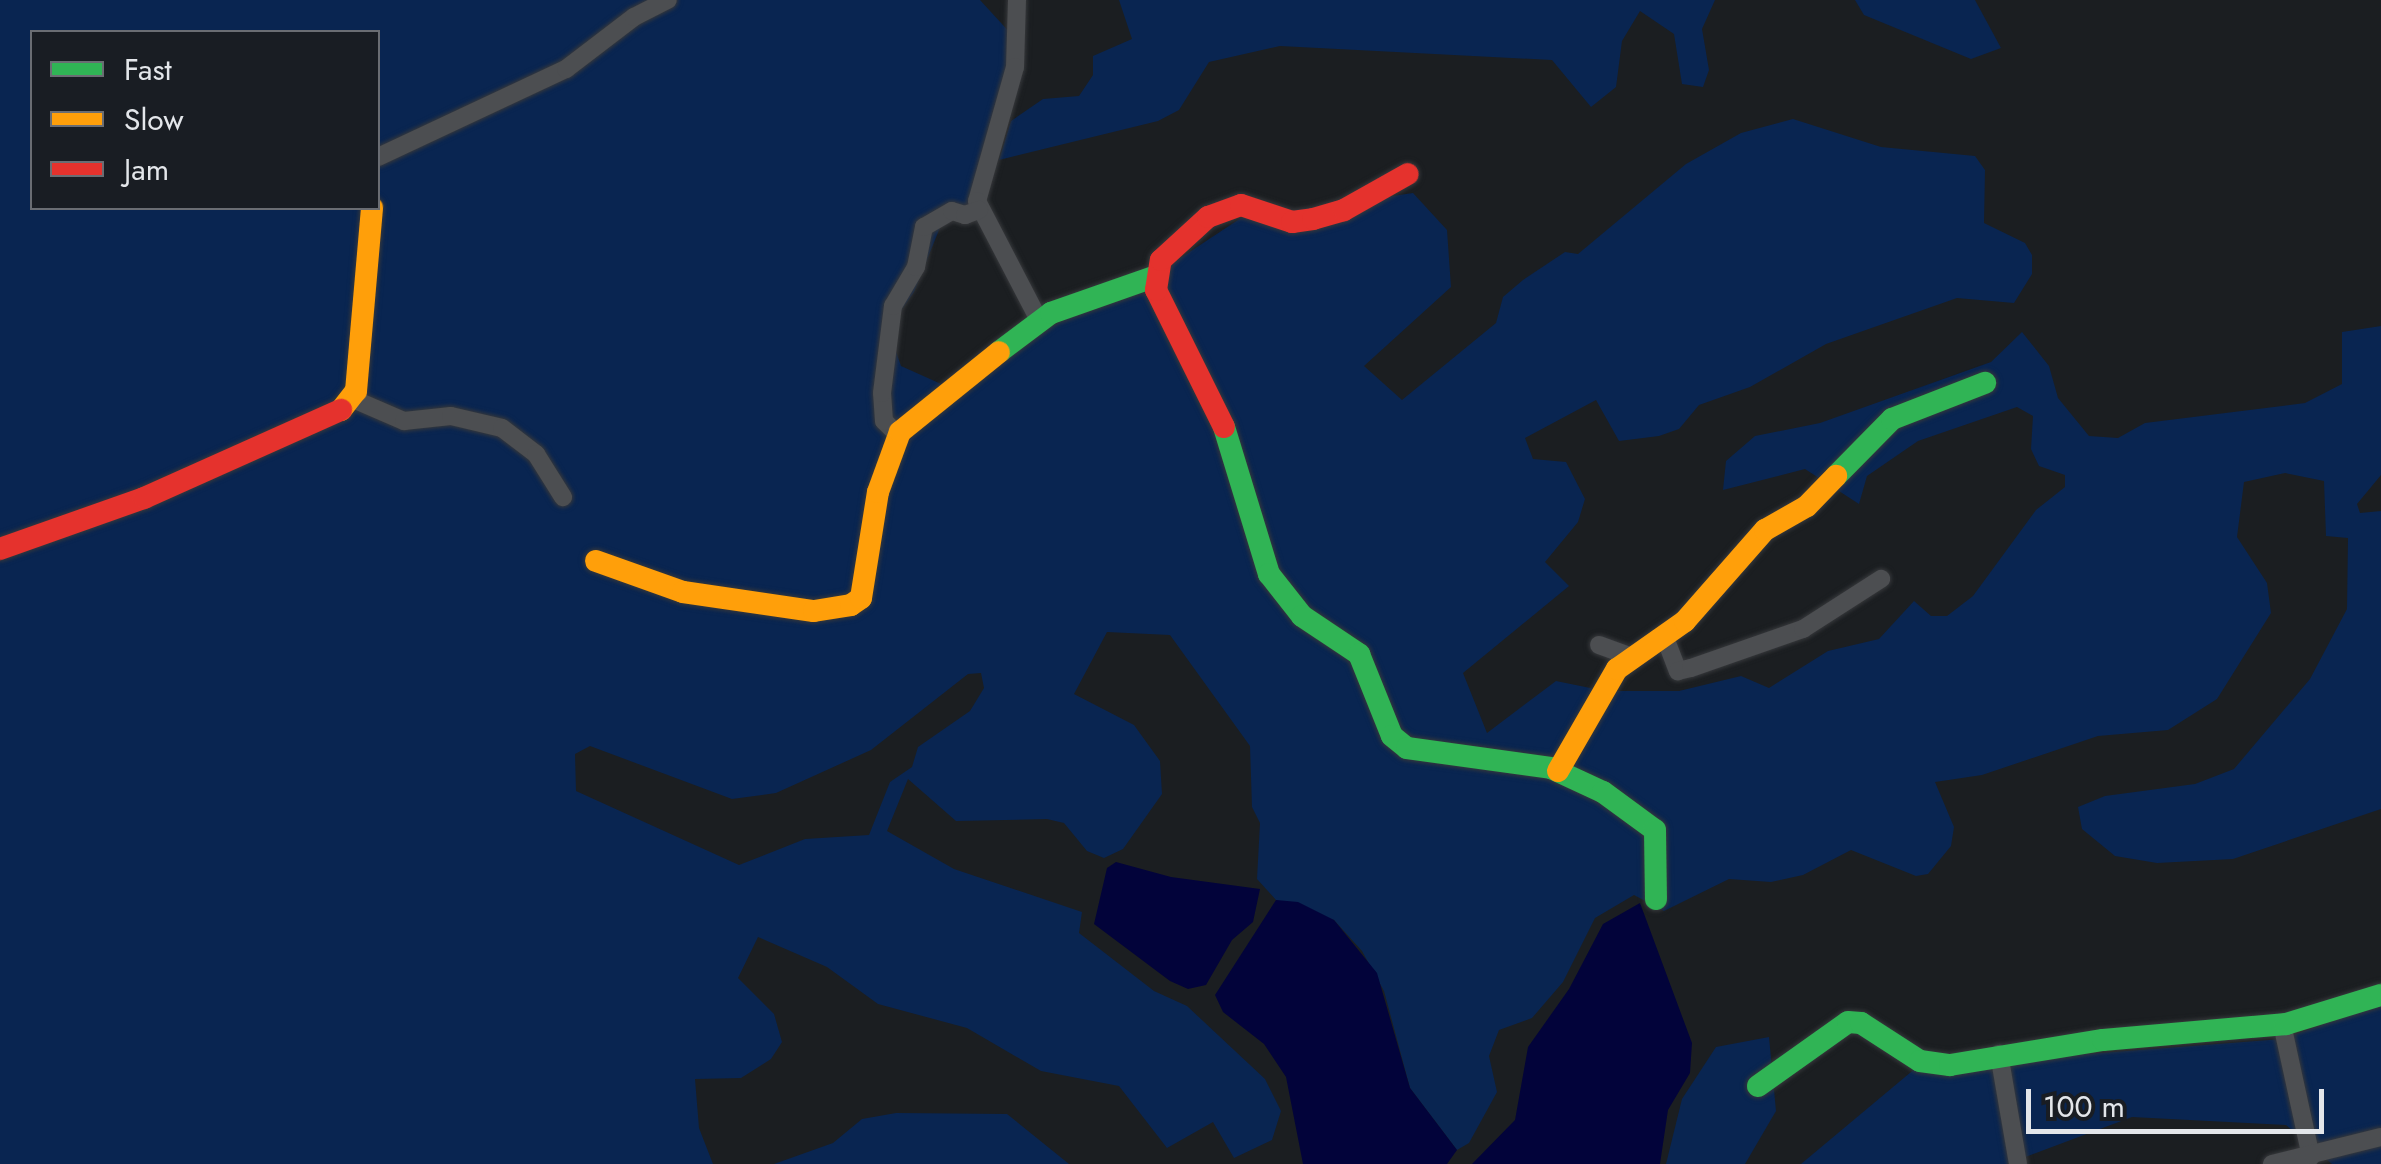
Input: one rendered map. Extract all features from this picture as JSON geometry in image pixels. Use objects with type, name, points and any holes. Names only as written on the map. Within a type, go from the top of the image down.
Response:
[{"type":"street","points":[[380,156],[566,70],[634,16],[668,0]]},
{"type":"street","points":[[1017,0],[1015,66],[984,164],[979,210],[1039,320]]},
{"type":"street","points":[[596,561],[683,592],[814,611],[852,605],[861,598],[869,528],[899,436],[951,381],[1039,320],[1154,277],[1190,230],[1228,208],[1257,207],[1292,222],[1313,219],[1344,210],[1408,174]]},
{"type":"street","points":[[0,548],[282,440],[336,415],[353,400],[372,210]]},
{"type":"street","points":[[899,436],[884,420],[882,393],[893,306],[916,267],[924,227],[952,210],[979,210]]},
{"type":"street","points":[[1154,277],[1235,453],[1269,574],[1302,616],[1359,654],[1392,736],[1407,748],[1478,754],[1558,770],[1604,792],[1655,830],[1656,899]]},
{"type":"street","points":[[1558,770],[1630,656],[1685,621],[1766,530],[1807,506],[1892,419],[1985,382]]},
{"type":"street","points":[[353,400],[404,421],[452,416],[502,428],[536,454],[563,497]]},
{"type":"street","points":[[1664,635],[1678,670],[1691,668],[1802,628],[1881,579]]},
{"type":"street","points":[[1599,645],[1630,656]]},
{"type":"street","points":[[1758,1086],[1848,1022],[1861,1023],[1930,1064],[2282,1024],[2381,995]]},
{"type":"street","points":[[2282,1024],[2312,1157]]},
{"type":"street","points":[[1999,1054],[2018,1164]]},
{"type":"street","points":[[2274,1164],[2381,1137]]},
{"type":"shaded area","points":[[0,0],[980,0],[1013,36],[1000,114],[970,207],[941,225],[914,292],[888,329],[901,366],[959,392],[1041,331],[1141,284],[1241,218],[1413,193],[1447,230],[1451,287],[1364,366],[1402,400],[1496,323],[1503,297],[1523,280],[1565,252],[1578,254],[1686,164],[1741,133],[1793,119],[1881,147],[1975,156],[1985,170],[1984,223],[2025,243],[2032,255],[2032,274],[2014,303],[1957,298],[1826,344],[1750,387],[1699,405],[1679,429],[1659,436],[1619,441],[1596,400],[1525,438],[1533,459],[1566,462],[1585,499],[1578,522],[1545,562],[1569,586],[1463,673],[1487,733],[1556,681],[1605,691],[1679,691],[1741,676],[1769,688],[1828,651],[1879,639],[1914,601],[1931,616],[1947,616],[1973,596],[2036,510],[2065,487],[2065,475],[2039,466],[2031,449],[2033,416],[2017,407],[1918,441],[1867,476],[1859,504],[1805,469],[1723,490],[1726,461],[1755,436],[1820,423],[1991,362],[2022,332],[2049,366],[2058,398],[2089,436],[2118,438],[2145,423],[2305,403],[2342,384],[2342,332],[2381,326],[2381,475],[2357,504],[2360,513],[2381,511],[2381,809],[2233,859],[2157,863],[2115,856],[2082,829],[2078,807],[2105,796],[2195,784],[2234,769],[2310,679],[2347,609],[2348,538],[2326,536],[2324,481],[2285,473],[2244,482],[2237,537],[2267,583],[2271,613],[2217,699],[2168,730],[2098,736],[1982,775],[1935,782],[1954,827],[1951,846],[1928,874],[1916,876],[1851,850],[1803,875],[1771,882],[1729,879],[1664,911],[1634,895],[1595,918],[1563,982],[1532,1018],[1499,1030],[1489,1056],[1497,1092],[1469,1143],[1457,1150],[1410,1088],[1384,991],[1362,951],[1334,920],[1276,900],[1257,879],[1260,823],[1252,807],[1250,746],[1170,635],[1107,632],[1074,694],[1134,725],[1160,761],[1162,794],[1123,849],[1104,858],[1087,851],[1064,823],[1047,819],[956,821],[908,779],[887,831],[954,869],[1082,912],[1079,933],[1154,991],[1187,1006],[1265,1079],[1281,1111],[1272,1140],[1234,1158],[1213,1122],[1167,1148],[1119,1086],[1041,1071],[967,1028],[878,1004],[827,967],[758,937],[738,978],[774,1014],[782,1042],[771,1059],[741,1078],[695,1079],[699,1128],[713,1164],[0,1164]],"holes":[[[981,673],[984,688],[970,711],[918,747],[912,767],[890,782],[869,835],[805,839],[739,865],[576,791],[575,754],[590,746],[732,799],[776,793],[871,750],[968,674]]]},
{"type":"shaded area","points":[[1119,0],[1715,0],[1702,29],[1709,70],[1703,87],[1682,84],[1674,34],[1640,11],[1622,41],[1616,87],[1591,107],[1552,60],[1280,46],[1209,62],[1179,110],[1158,121],[999,160],[1011,121],[1043,99],[1079,96],[1093,75],[1093,56],[1132,39]]},
{"type":"shaded area","points":[[1855,0],[1975,0],[2001,48],[1971,59],[1864,15]]},
{"type":"shaded area","points":[[1116,862],[1171,877],[1260,889],[1253,922],[1232,940],[1206,985],[1188,989],[1170,981],[1094,924],[1107,868]]},
{"type":"shaded area","points":[[1276,900],[1298,902],[1334,920],[1377,973],[1410,1088],[1457,1150],[1447,1164],[1303,1164],[1286,1077],[1264,1044],[1223,1012],[1215,995]]},
{"type":"shaded area","points":[[1640,903],[1692,1043],[1690,1073],[1668,1110],[1660,1164],[1472,1164],[1515,1120],[1528,1047],[1569,989],[1603,924]]},
{"type":"shaded area","points":[[2381,1004],[2381,1164],[2332,1164],[2286,1125],[2132,1117],[2007,1164],[1801,1164],[1917,1067],[2282,1039]]},
{"type":"shaded area","points":[[1769,1037],[1776,1111],[1745,1164],[1666,1164],[1682,1099],[1716,1047]]},
{"type":"shaded area","points":[[896,1113],[1007,1114],[1069,1164],[774,1164],[833,1143],[862,1119]]},
{"type":"traffic: fast","points":[[999,352],[1051,313],[1154,277]]},
{"type":"traffic: fast","points":[[1836,476],[1892,419],[1985,383]]},
{"type":"traffic: fast","points":[[1224,427],[1269,574],[1302,616],[1359,654],[1392,736],[1407,748],[1551,768],[1603,792],[1655,830],[1656,899]]},
{"type":"traffic: fast","points":[[1758,1086],[1848,1022],[1861,1023],[1920,1061],[1950,1065],[2103,1040],[2286,1024],[2381,995]]},
{"type":"traffic: slow","points":[[341,410],[356,391],[372,210]]},
{"type":"traffic: slow","points":[[596,561],[683,592],[814,611],[851,605],[861,598],[878,492],[900,432],[999,352]]},
{"type":"traffic: slow","points":[[1558,771],[1617,669],[1685,621],[1765,530],[1807,506],[1836,476]]},
{"type":"traffic: jam","points":[[1224,427],[1156,290],[1161,260],[1208,217],[1241,205],[1292,222],[1313,219],[1344,210],[1408,174]]},
{"type":"traffic: jam","points":[[0,549],[144,498],[341,410]]}]
